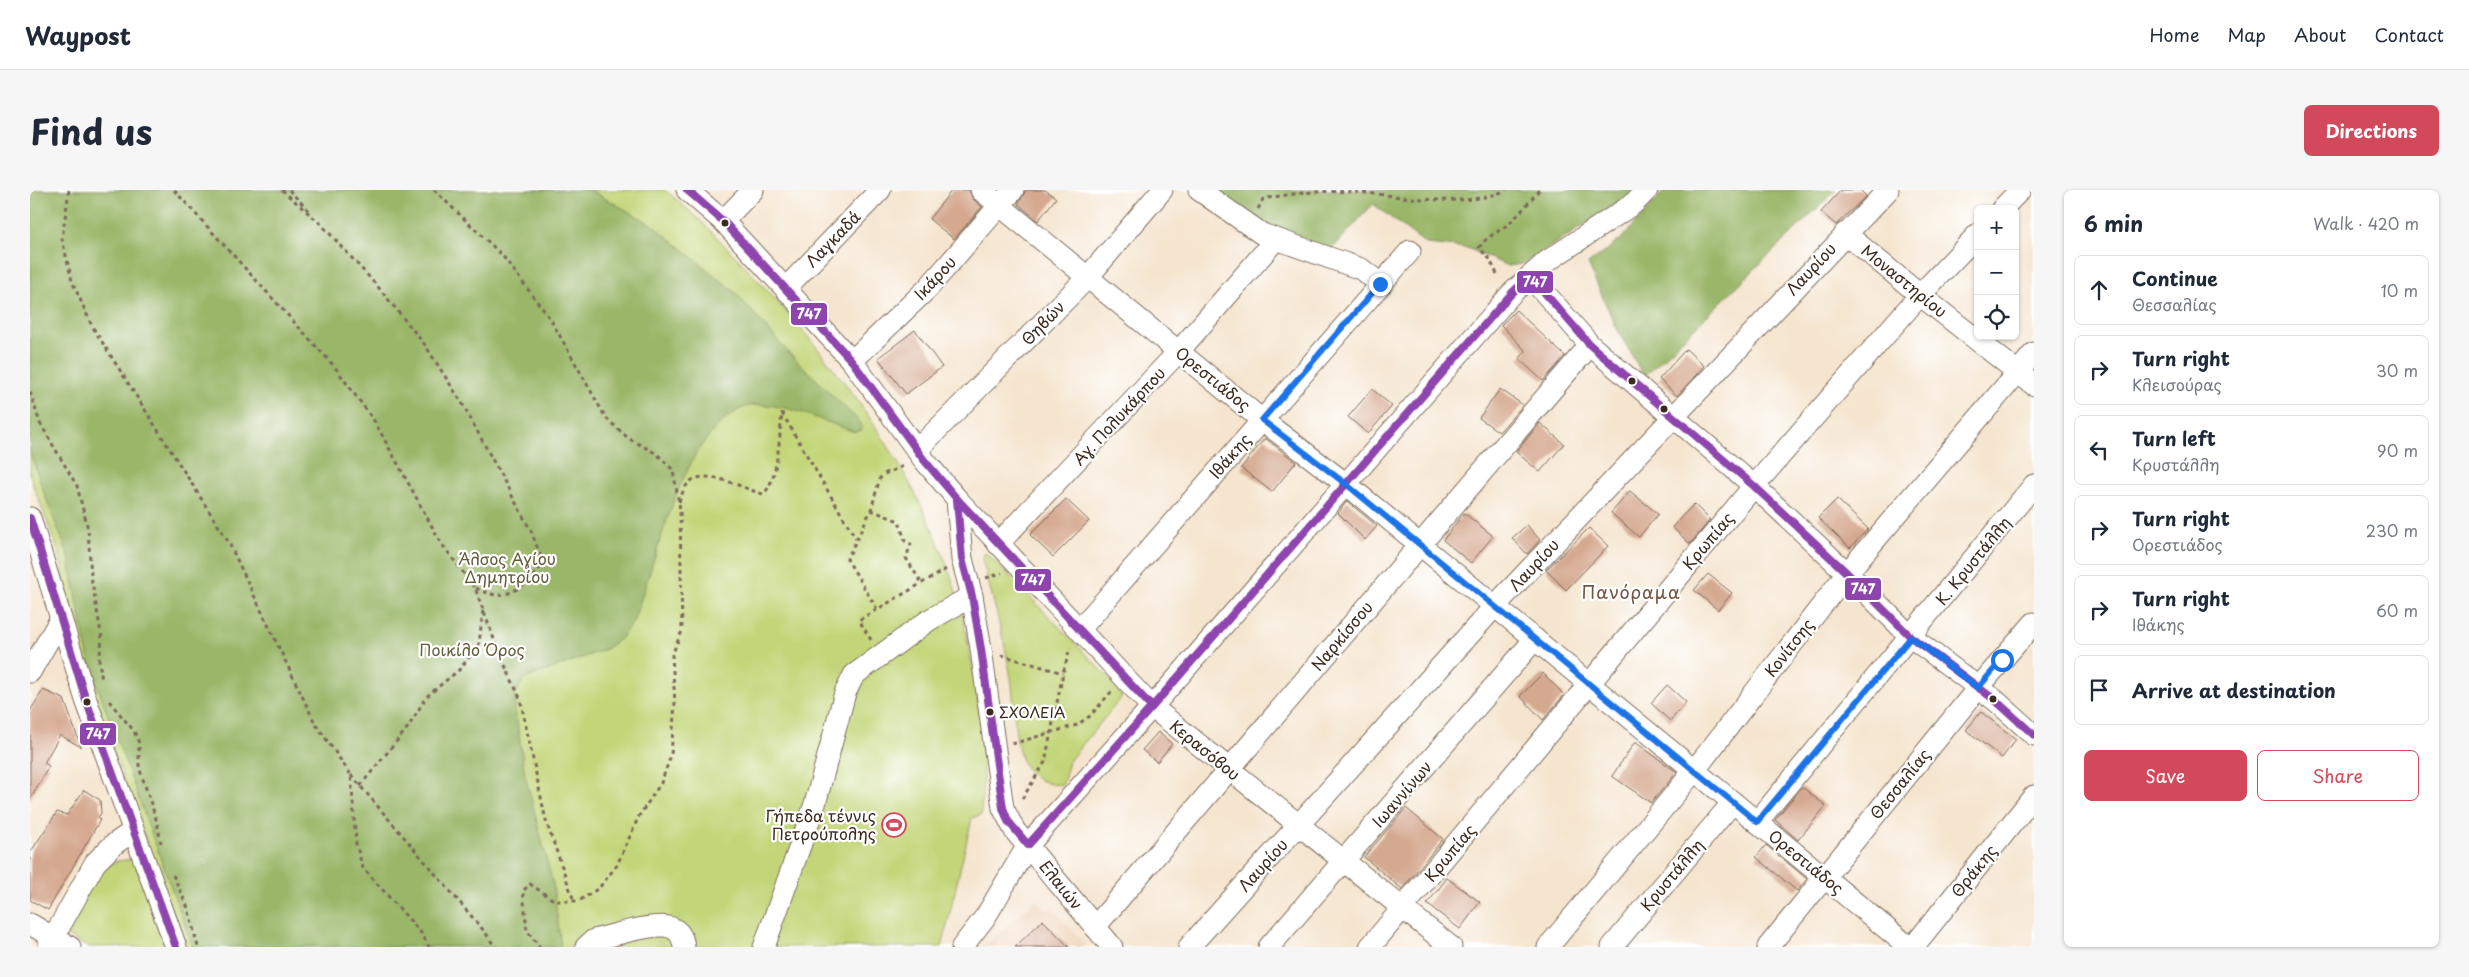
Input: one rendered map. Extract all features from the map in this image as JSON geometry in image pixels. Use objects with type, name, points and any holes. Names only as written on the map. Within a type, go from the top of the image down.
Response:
[{"type":"street","name":"Κερασόβου","points":[[687,190],[723,221],[852,361],[920,455],[957,499],[1152,707],[1451,947]]},
{"type":"street","points":[[723,221],[753,190]]},
{"type":"street","name":"Λαγκαδά","points":[[786,288],[880,190]]},
{"type":"street","name":"Ορεστιάδος","points":[[981,190],[1006,198],[1088,277],[1262,420],[1346,484],[1909,947]]},
{"type":"street","name":"Θηβών","points":[[920,455],[1088,277],[1162,190]]},
{"type":"street","points":[[1199,190],[1262,234],[1361,269],[1380,284]]},
{"type":"street","points":[[962,947],[986,916],[1028,845],[1152,707],[1512,293],[1546,262],[1633,204],[1647,190]]},
{"type":"street","name":"Λαυρίου","points":[[1189,947],[1495,606],[1845,233],[1888,190]]},
{"type":"street","points":[[2006,205],[2020,190]]},
{"type":"street","name":"Ικάρου","points":[[852,361],[928,288],[1006,198]]},
{"type":"street","name":"Μοναστηρίου","points":[[1845,233],[2034,385]]},
{"type":"street","name":"Κρωπίας","points":[[1370,947],[1754,486],[1920,295],[1974,238]]},
{"type":"street","name":"Αγ. Πολυκάρπου","points":[[998,544],[1179,352],[1276,239]]},
{"type":"street","name":"Ιθάκης","points":[[1078,627],[1410,251]]},
{"type":"street","points":[[1530,276],[1590,345],[1672,418],[1754,486],[1847,572],[1911,637],[1978,688],[2034,735]]},
{"type":"street","name":"Ναρκίσσου","points":[[1095,927],[1590,345]]},
{"type":"street","name":"Κονίτσης","points":[[1548,947],[1694,771],[1847,572],[2034,353]]},
{"type":"street","name":"Κ. Κρυστάλλη","points":[[1911,637],[2034,485]]},
{"type":"street","name":"Ελαιών","points":[[957,499],[962,559],[972,596],[982,650],[1003,808],[1008,821],[1112,947]]},
{"type":"street","points":[[30,518],[60,620],[176,947]]},
{"type":"street","points":[[764,947],[815,804],[845,693],[854,675],[929,620],[972,596]]},
{"type":"street","points":[[30,672],[60,620]]},
{"type":"street","name":"Θεσσαλίας","points":[[1768,947],[1978,688],[2034,623]]},
{"type":"street","points":[[1757,822],[1911,637]]},
{"type":"street","name":"Ιωαννίνων","points":[[1268,947],[1535,639]]},
{"type":"street","name":"Θράκης","points":[[1913,947],[2034,796]]},
{"type":"street","name":"Κρυστάλλη","points":[[1612,947],[1733,802]]},
{"type":"street","points":[[30,924],[57,944],[94,863],[133,830]]},
{"type":"street","points":[[586,947],[594,940],[661,925],[672,928],[679,933],[684,947]]},
{"type":"path","points":[[69,190],[62,239],[72,281],[92,326],[228,541],[315,723],[351,775],[495,947]]},
{"type":"path","points":[[174,190],[334,366],[375,422],[441,543],[475,588],[498,650],[520,698],[546,821],[574,901]]},
{"type":"path","points":[[282,190],[321,224]]},
{"type":"path","points":[[289,190],[379,288],[425,345],[462,403],[531,531],[544,562],[536,576],[516,590],[508,592],[492,595],[475,588]]},
{"type":"path","points":[[434,190],[502,255],[551,320],[606,418],[628,438],[657,454],[673,470],[679,503],[682,631],[672,655],[675,703],[671,755],[661,783],[632,829],[617,865],[600,888],[579,901],[555,901],[530,884],[523,892],[527,932],[540,947]]},
{"type":"path","points":[[1248,225],[1263,199],[1305,191],[1353,192],[1431,200],[1492,197],[1506,190]]},
{"type":"path","points":[[1497,274],[1489,258],[1479,248],[1484,239],[1503,228],[1521,212],[1539,190]]},
{"type":"path","points":[[30,392],[40,423],[77,486],[88,529],[91,576],[102,639],[99,661],[105,689]]},
{"type":"path","points":[[679,503],[684,488],[693,479],[706,478],[726,481],[763,494],[768,490],[776,463],[782,412],[856,540]]},
{"type":"path","points":[[876,610],[847,559],[871,510],[880,478],[920,455]]},
{"type":"path","points":[[871,510],[899,521],[905,541],[911,544],[906,558],[922,584]]},
{"type":"path","points":[[880,656],[859,620],[962,559]]},
{"type":"path","points":[[360,786],[409,726],[426,697],[460,669],[479,644],[483,607]]},
{"type":"path","points":[[1008,821],[1045,762],[1063,673],[1078,627]]},
{"type":"path","points":[[982,650],[1063,673]]},
{"type":"path","points":[[995,749],[1077,725],[1090,716],[1124,677]]},
{"type":"path","points":[[107,698],[134,731],[139,743],[139,767],[157,822],[162,852]]},
{"type":"path","points":[[351,775],[356,844],[363,868],[422,934],[429,947]]},
{"type":"path","points":[[170,868],[188,908],[198,947]]},
{"type":"shaded area","points":[[1036,899],[1044,909],[1052,908],[1088,947],[984,947]]},
{"type":"green space","name":"Ποικίλο Όρος","points":[[30,190],[665,190],[679,201],[718,238],[767,290],[826,359],[854,396],[904,473],[925,513],[943,555],[965,625],[973,669],[980,724],[983,778],[981,815],[972,818],[942,947],[184,947],[82,664],[59,553],[30,477]]},
{"type":"green space","name":"Ποικίλο Όρος","points":[[30,190],[590,190],[653,225],[735,292],[786,350],[861,423],[862,430],[855,432],[807,414],[769,405],[746,407],[727,417],[703,443],[683,479],[667,519],[633,622],[620,639],[606,649],[524,679],[515,694],[515,708],[525,775],[553,884],[561,947],[193,947],[90,666],[68,554],[30,452]]},
{"type":"green space","points":[[1210,190],[1633,190],[1624,200],[1523,264],[1508,266],[1467,248],[1426,244],[1373,204],[1332,249],[1261,227]]},
{"type":"green space","points":[[1665,190],[1836,190],[1644,377],[1615,325],[1588,264],[1620,240]]},
{"type":"green space","points":[[985,553],[1111,680],[1122,697],[1069,761],[1063,784],[1057,785],[1044,782],[1027,769],[1021,758],[1015,729],[1008,663],[982,559]]},
{"type":"green space","points":[[134,859],[165,947],[87,947],[63,933],[98,871],[117,861]]},
{"type":"building","points":[[952,190],[969,190],[973,199],[982,207],[954,239],[929,219]]},
{"type":"building","points":[[1026,190],[1045,190],[1056,198],[1038,221],[1018,204]]},
{"type":"building","points":[[1841,190],[1860,190],[1866,196],[1836,225],[1821,212]]},
{"type":"building","points":[[1516,310],[1565,356],[1543,381],[1519,359],[1526,351],[1501,325]]},
{"type":"building","points":[[915,330],[942,367],[906,394],[878,358]]},
{"type":"building","points":[[1686,349],[1704,366],[1677,396],[1659,379]]},
{"type":"building","points":[[1372,389],[1392,406],[1368,434],[1348,417]]},
{"type":"building","points":[[1500,389],[1523,405],[1499,432],[1479,418]]},
{"type":"building","points":[[1540,423],[1564,444],[1540,472],[1516,452]]},
{"type":"building","points":[[1265,438],[1296,462],[1272,492],[1241,468]]},
{"type":"building","points":[[1630,491],[1658,514],[1639,537],[1611,513]]},
{"type":"building","points":[[1066,499],[1089,521],[1053,557],[1030,535]]},
{"type":"building","points":[[1837,499],[1868,529],[1850,548],[1818,518]]},
{"type":"building","points":[[1347,501],[1377,526],[1365,540],[1338,513]]},
{"type":"building","points":[[1694,504],[1710,520],[1690,544],[1672,527]]},
{"type":"building","points":[[1464,513],[1493,536],[1471,563],[1443,540]]},
{"type":"building","points":[[1527,525],[1540,540],[1527,554],[1512,538]]},
{"type":"building","points":[[1589,528],[1608,546],[1566,590],[1546,570]]},
{"type":"building","points":[[1708,574],[1732,593],[1718,610],[1694,590]]},
{"type":"building","points":[[1543,673],[1564,695],[1543,720],[1520,696]]},
{"type":"building","points":[[1667,685],[1686,702],[1670,721],[1651,703]]},
{"type":"building","points":[[43,690],[64,699],[81,747],[60,735],[44,763],[49,766],[30,800],[30,711]]},
{"type":"building","points":[[1981,712],[2016,739],[2002,758],[1966,730]]},
{"type":"building","points":[[1158,732],[1172,744],[1157,762],[1142,750]]},
{"type":"building","points":[[1635,742],[1677,772],[1651,803],[1612,776]]},
{"type":"building","points":[[1802,787],[1826,806],[1798,840],[1775,820]]},
{"type":"building","points":[[84,790],[100,800],[101,813],[98,818],[100,820],[48,910],[30,900],[30,853],[57,812],[67,815]]},
{"type":"building","points":[[1406,808],[1443,839],[1402,889],[1364,857]]},
{"type":"building","points":[[1766,845],[1807,879],[1797,891],[1756,857]]},
{"type":"building","points":[[1447,878],[1480,902],[1460,929],[1427,904]]},
{"type":"building","points":[[1043,920],[1069,947],[1015,947]]},
{"type":"transit line","name":"747","points":[[687,190],[724,222],[852,361],[924,460],[957,499],[1152,707]]},
{"type":"transit line","name":"747","points":[[957,499],[962,559],[972,596],[981,649],[1003,808],[1008,821],[1028,845],[1159,699],[1512,293],[1530,276],[1590,345],[1754,486],[1847,573],[1911,637],[1995,700],[2034,735]]},
{"type":"transit line","name":"747","points":[[30,518],[86,700],[176,947]]},
{"type":"place","name":"ΣΧΟΛΕΙΑ","points":[[990,712]]},
{"type":"place","name":"Γήπεδα τέννις Πετρούπολης","points":[[894,825]]},
{"type":"district","name":"Πανόραμα","points":[[1631,593]]},
{"type":"route","points":[[1380,284],[1262,420],[1346,484],[1757,822],[1911,637],[1978,688],[2002,660]]},
{"type":"park label","name":"Άλσος Αγίου Δημητρίου","points":[[507,568]]}]
